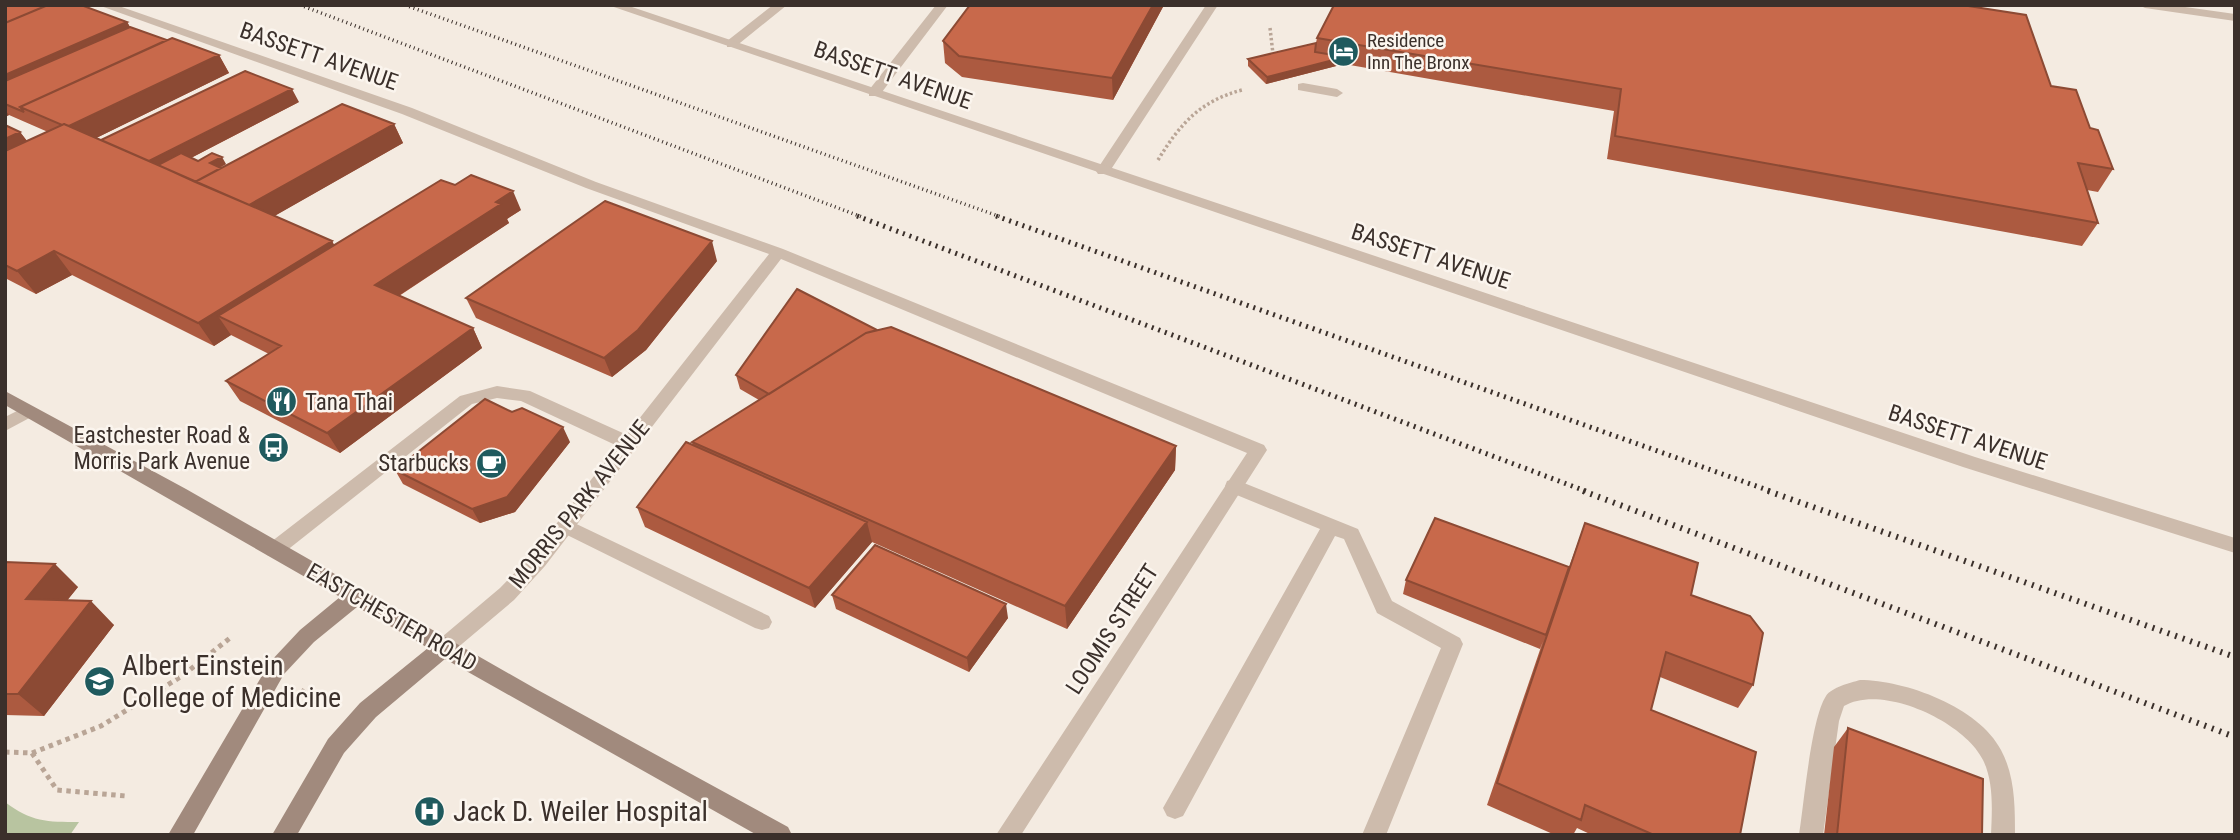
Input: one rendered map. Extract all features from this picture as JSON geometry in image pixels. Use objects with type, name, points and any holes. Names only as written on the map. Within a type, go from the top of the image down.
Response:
[{"type":"main road","name":"EASTCHESTER ROAD","points":[[5,397],[179,494],[443,648],[780,835]]},
{"type":"main road","points":[[180,835],[277,668],[307,636],[356,596]]},
{"type":"main road","name":"MORRIS PARK AVENUE","points":[[284,835],[336,746],[369,710],[443,648]]},
{"type":"street","name":"BASSETT AVENUE","points":[[104,5],[407,111],[591,185],[778,252],[1258,450]]},
{"type":"street","name":"BASSETT AVENUE","points":[[614,5],[1969,462],[2235,546]]},
{"type":"street","points":[[731,44],[781,5]]},
{"type":"street","points":[[874,93],[942,5]]},
{"type":"street","points":[[1102,171],[1212,5]]},
{"type":"street","points":[[2145,5],[2235,18]]},
{"type":"street","points":[[1303,87],[1337,93]]},
{"type":"street","name":"MORRIS PARK AVENUE","points":[[443,648],[507,594],[566,526],[778,252]]},
{"type":"street","points":[[274,550],[466,400],[497,392],[523,395],[630,443]]},
{"type":"street","points":[[5,425],[29,411]]},
{"type":"street","name":"LOOMIS STREET","points":[[1008,835],[1258,450]]},
{"type":"street","points":[[1234,486],[1351,534],[1384,607],[1453,644],[1374,835]]},
{"type":"street","points":[[566,526],[762,622]]},
{"type":"street","points":[[1175,808],[1331,526]]},
{"type":"street","points":[[1811,835],[1835,700],[1862,689],[1915,699],[1947,714],[1975,732],[1991,751],[1998,770],[2003,835]]},
{"type":"path","points":[[1270,28],[1273,54]]},
{"type":"path","points":[[1142,184],[1181,122],[1189,114],[1212,98],[1242,90]]},
{"type":"path","points":[[5,752],[32,753],[101,726],[183,676],[230,638]]},
{"type":"path","points":[[300,690],[318,703]]},
{"type":"path","points":[[32,753],[57,790],[126,796]]},
{"type":"green space","points":[[5,802],[23,814],[40,820],[79,822],[70,835],[5,835]]},
{"type":"building","points":[[5,5],[48,5],[5,23]]},
{"type":"building","points":[[48,5],[81,5],[127,22],[5,75],[5,23]]},
{"type":"building","points":[[970,5],[1153,5],[1112,78],[959,56],[943,41]]},
{"type":"building","points":[[1334,5],[1962,5],[2026,15],[2051,86],[2076,90],[2090,128],[2098,130],[2113,169],[2078,163],[2098,223],[1615,136],[1621,89],[1317,38]]},
{"type":"building","points":[[130,27],[167,40],[20,107],[24,112],[5,104],[5,81]]},
{"type":"building","points":[[172,38],[219,55],[69,126],[20,107]]},
{"type":"building","points":[[1316,43],[1315,52],[1345,57],[1267,77],[1248,59]]},
{"type":"building","points":[[245,71],[292,89],[149,161],[101,140]]},
{"type":"building","points":[[342,104],[394,124],[249,205],[195,182]]},
{"type":"building","points":[[64,124],[332,241],[198,323],[54,251],[17,271],[5,265],[5,151]]},
{"type":"building","points":[[5,125],[20,132],[5,139]]},
{"type":"building","points":[[181,153],[198,161],[212,153],[222,157],[210,163],[221,168],[195,182],[158,165]]},
{"type":"building","points":[[471,175],[513,191],[496,202],[501,204],[375,285],[473,328],[327,433],[226,381],[281,346],[218,316],[441,180],[455,185]]},
{"type":"building","points":[[605,201],[712,241],[638,330],[604,358],[466,298]]},
{"type":"building","points":[[797,289],[877,330],[866,333],[769,394],[736,375]]},
{"type":"building","points":[[891,327],[1176,446],[1065,606],[692,442],[866,333]]},
{"type":"building","name":"Starbucks","points":[[485,399],[512,412],[522,408],[563,427],[507,497],[472,509],[395,470]]},
{"type":"building","points":[[686,442],[867,522],[809,588],[637,507]]},
{"type":"building","points":[[1435,518],[1569,567],[1546,635],[1406,580]]},
{"type":"building","points":[[1585,523],[1698,563],[1691,595],[1750,616],[1763,633],[1753,685],[1666,652],[1651,710],[1756,752],[1740,835],[1654,835],[1585,805],[1581,820],[1497,783]]},
{"type":"building","points":[[875,545],[1006,604],[967,658],[832,595]]},
{"type":"building","points":[[5,562],[55,564],[26,599],[91,601],[18,694],[5,694]]},
{"type":"building","points":[[1848,728],[1983,779],[1982,835],[1837,835]]},
{"type":"railway","points":[[300,5],[862,217]]},
{"type":"railway","points":[[405,5],[1001,217]]},
{"type":"railway","points":[[857,216],[1588,492]]},
{"type":"railway","points":[[996,216],[1773,492]]},
{"type":"railway","points":[[1583,491],[2235,737]]},
{"type":"railway","points":[[1768,491],[2235,657]]},
{"type":"place","name":"Residence Inn The Bronx","points":[[1344,51]]},
{"type":"place","name":"Tana Thai","points":[[282,402]]},
{"type":"place","name":"Eastchester Road & Morris Park Avenue","points":[[273,448]]},
{"type":"place","name":"Starbucks","points":[[492,463]]},
{"type":"place","name":"Albert Einstein College of Medicine","points":[[99,681]]},
{"type":"place","name":"Jack D. Weiler Hospital","points":[[430,811]]}]
